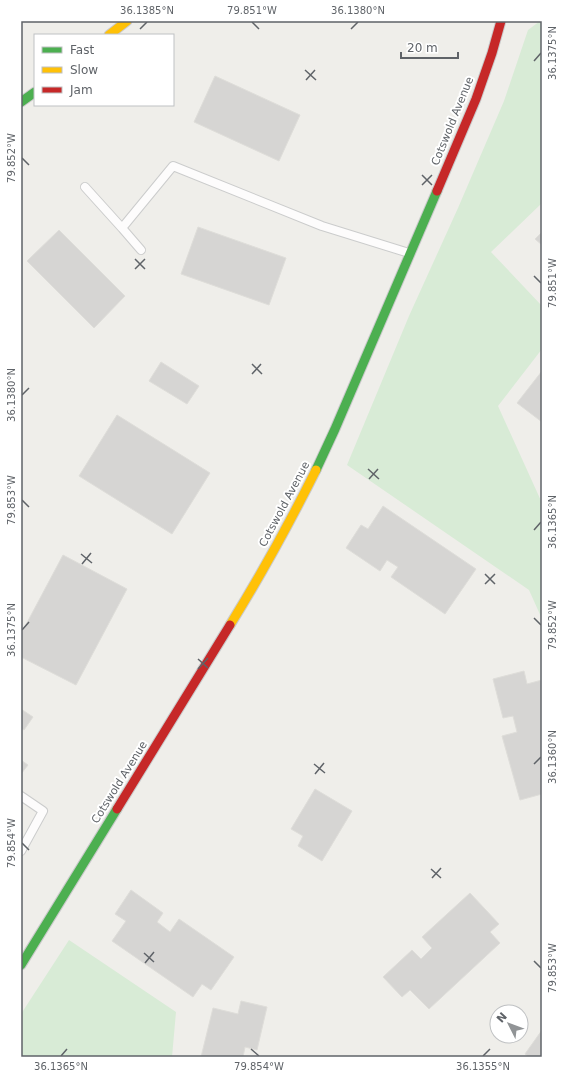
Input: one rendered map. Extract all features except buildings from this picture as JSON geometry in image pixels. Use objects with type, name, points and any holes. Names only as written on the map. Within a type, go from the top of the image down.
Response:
[{"type":"main road","points":[[110,34],[127,21]]},
{"type":"main road","name":"Cotswold Avenue","points":[[21,965],[242,606],[294,513],[328,443],[476,99],[501,21]]},
{"type":"main road","points":[[21,102],[34,93]]},
{"type":"lane","points":[[122,228],[173,166],[322,226],[410,253]]},
{"type":"lane","points":[[85,187],[141,250]]},
{"type":"lane","points":[[21,796],[43,811],[21,852]]},
{"type":"green space","points":[[542,21],[542,203],[491,252],[542,306],[542,349],[498,406],[542,503],[542,619],[529,590],[347,465],[409,316],[504,101],[528,30]]},
{"type":"green space","points":[[69,940],[176,1012],[172,1057],[21,1057],[21,1014]]},
{"type":"traffic: fast","points":[[21,102],[34,93]]},
{"type":"traffic: fast","points":[[316,470],[437,191]]},
{"type":"traffic: fast","points":[[21,965],[117,809]]},
{"type":"traffic: slow","points":[[110,34],[127,21]]},
{"type":"traffic: slow","points":[[230,625],[275,548],[316,470]]},
{"type":"traffic: jam","points":[[437,191],[476,99],[501,21]]},
{"type":"traffic: jam","points":[[117,809],[230,625]]}]
